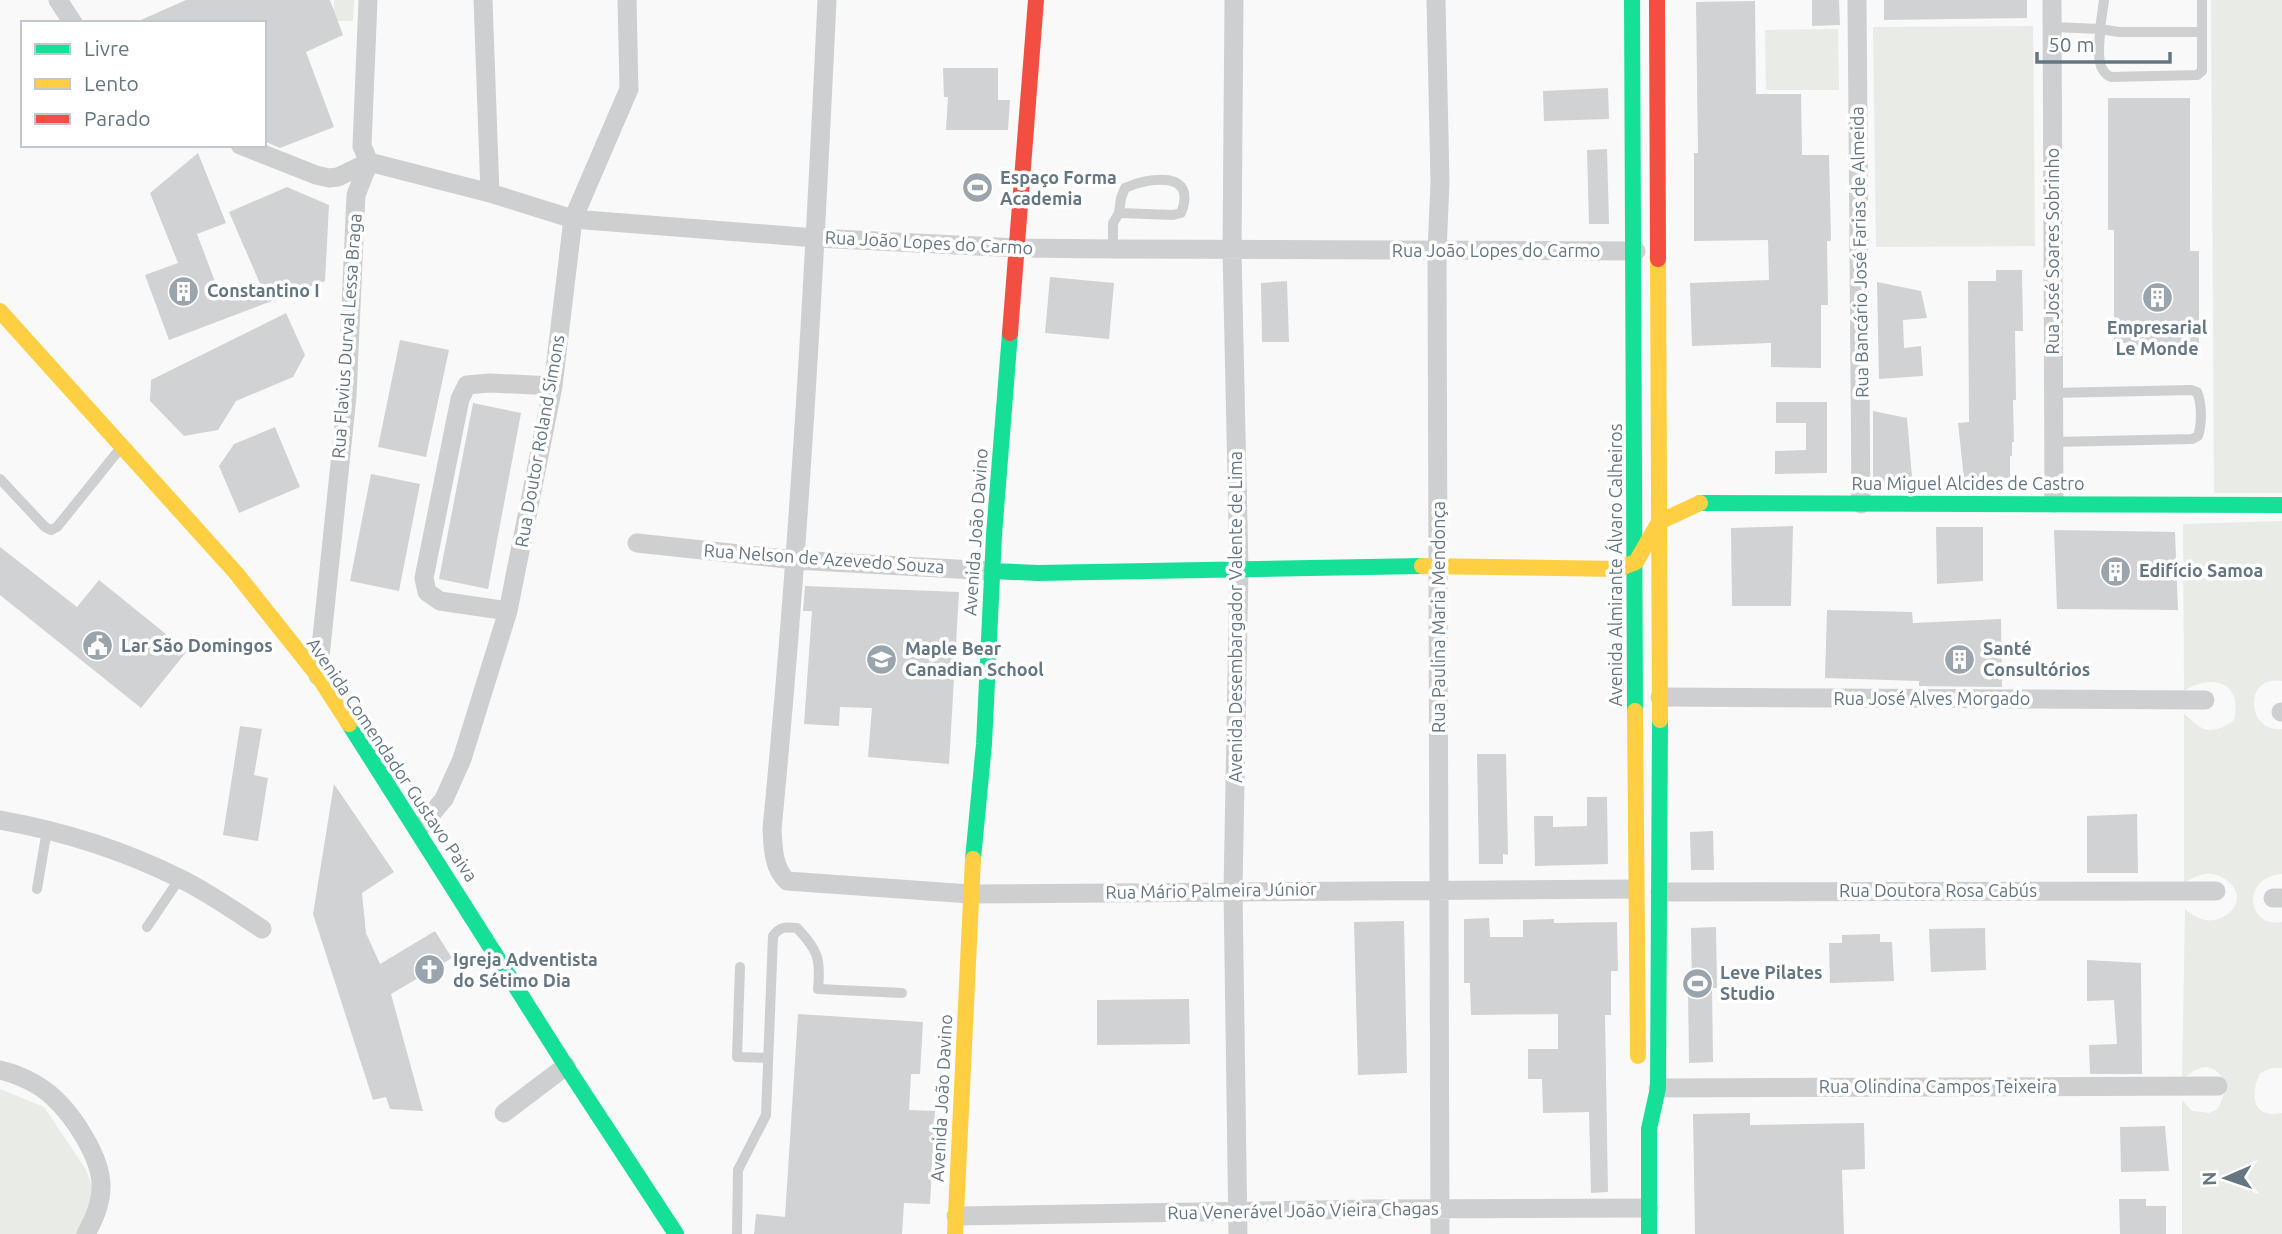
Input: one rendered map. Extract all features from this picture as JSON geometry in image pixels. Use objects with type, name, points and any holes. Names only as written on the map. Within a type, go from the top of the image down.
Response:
[{"type":"main road","name":"Avenida João Davino","points":[[956,1225],[971,894],[984,744],[992,571],[1036,0]]},
{"type":"main road","name":"Avenida Almirante Álvaro Calheiros","points":[[1632,0],[1636,251],[1635,889],[1639,1072]]},
{"type":"main road","points":[[1649,1234],[1650,1092],[1660,892],[1657,0]]},
{"type":"main road","name":"Avenida Comendador Gustavo Paiva","points":[[0,311],[236,573],[318,676],[676,1234]]},
{"type":"main road","name":"Rua Miguel Alcides de Castro","points":[[1659,522],[1700,503],[2282,505]]},
{"type":"main road","points":[[1636,562],[1659,522]]},
{"type":"main road","name":"Rua Nelson de Azevedo Souza","points":[[992,571],[1038,573],[1439,566],[1618,569],[1636,562]]},
{"type":"street","points":[[58,0],[72,21]]},
{"type":"street","points":[[245,147],[329,178],[346,174],[369,162],[362,146],[368,0]]},
{"type":"street","points":[[483,0],[490,192]]},
{"type":"street","name":"Rua Doutor Roland Simons","points":[[418,830],[444,799],[462,759],[509,611],[553,386],[573,219],[629,89],[627,0]]},
{"type":"street","points":[[795,560],[816,238],[827,0]]},
{"type":"street","name":"Avenida Desembargador Valente de Lima","points":[[1234,0],[1232,251],[1239,569],[1233,890],[1238,1234]]},
{"type":"street","name":"Rua Paulina Maria Mendonça","points":[[1436,0],[1440,182],[1437,252],[1440,1234]]},
{"type":"street","name":"Rua Bancário José Farias de Almeida","points":[[1857,0],[1861,504]]},
{"type":"street","name":"Rua José Soares Sobrinho","points":[[2052,0],[2054,503]]},
{"type":"street","name":"Rua João Lopes do Carmo","points":[[369,162],[490,192],[573,219],[816,238],[1017,248],[1636,251]]},
{"type":"street","name":"Rua Flavius Durval Lessa Braga","points":[[318,676],[346,396],[356,195],[369,162]]},
{"type":"street","points":[[509,611],[440,601],[427,592],[424,578],[426,565],[460,399],[467,385],[491,383],[553,386]]},
{"type":"street","name":"Rua Nelson de Azevedo Souza","points":[[637,543],[795,560],[992,571]]},
{"type":"street","name":"Rua Mário Palmeira Júnior","points":[[795,560],[772,829],[773,850],[779,874],[787,881],[971,894],[1635,889]]},
{"type":"street","name":"Rua José Alves Morgado","points":[[1660,697],[2205,700]]},
{"type":"street","points":[[0,820],[47,830],[119,851],[180,878],[262,929]]},
{"type":"street","name":"Rua Doutora Rosa Cabús","points":[[1660,892],[2216,891]]},
{"type":"street","points":[[504,1112],[566,1066]]},
{"type":"street","points":[[0,1070],[17,1074],[53,1096],[79,1128],[98,1168],[101,1186],[99,1206],[86,1234]]},
{"type":"street","name":"Rua Olindina Campos Teixeira","points":[[1650,1092],[2218,1086]]},
{"type":"street","name":"Rua Venerável João Vieira Chagas","points":[[956,1225],[1238,1212],[1649,1208]]},
{"type":"lane","points":[[2104,0],[2100,68],[2104,74],[2111,77],[2200,74],[2202,0]]},
{"type":"lane","points":[[2052,27],[2119,32],[2202,32]]},
{"type":"lane","points":[[1113,249],[1113,223],[1119,213],[1125,188],[1143,180],[1170,179],[1178,182],[1183,191],[1184,206],[1181,213],[1119,213]]},
{"type":"lane","points":[[2053,393],[2192,390],[2197,392],[2200,398],[2200,430],[2198,436],[2192,439],[2054,442]]},
{"type":"lane","points":[[0,479],[51,530],[57,527],[122,447]]},
{"type":"lane","points":[[37,889],[47,830]]},
{"type":"lane","points":[[147,927],[180,878]]},
{"type":"lane","points":[[737,1234],[738,1170],[766,1115],[774,936],[784,927],[797,928],[813,945],[820,963],[818,989],[902,993]]},
{"type":"lane","points":[[740,967],[737,1057],[768,1058]]},
{"type":"shaded area","points":[[334,0],[354,0],[353,21],[334,21]]},
{"type":"shaded area","points":[[2211,0],[2282,0],[2282,493],[2214,493]]},
{"type":"shaded area","points":[[2033,26],[2035,246],[1876,247],[1873,27]]},
{"type":"shaded area","points":[[1838,29],[1839,90],[1766,90],[1765,30]]},
{"type":"shaded area","points":[[2282,521],[2282,681],[2269,681],[2260,686],[2255,694],[2254,704],[2261,722],[2270,728],[2282,729],[2282,874],[2269,877],[2260,884],[2254,892],[2253,901],[2255,910],[2261,917],[2270,922],[2282,922],[2282,1068],[2271,1068],[2260,1073],[2255,1096],[2259,1109],[2264,1113],[2282,1113],[2282,1234],[2182,1234],[2182,1100],[2192,1111],[2209,1113],[2218,1109],[2227,1087],[2218,1073],[2207,1067],[2195,1070],[2182,1080],[2185,909],[2201,919],[2219,919],[2231,911],[2237,898],[2230,883],[2215,875],[2194,877],[2184,883],[2184,714],[2202,728],[2212,730],[2234,720],[2236,707],[2230,689],[2223,684],[2205,683],[2184,691],[2183,524]]},
{"type":"shaded area","points":[[0,1089],[44,1107],[85,1168],[94,1191],[83,1234],[0,1234]]},
{"type":"building","points":[[186,0],[330,0],[343,35],[306,52],[334,127],[280,148],[266,142],[266,21],[139,21]]},
{"type":"building","points":[[1812,0],[1839,0],[1840,25],[1812,26]]},
{"type":"building","points":[[1884,0],[2027,0],[2027,18],[1884,20]]},
{"type":"building","points":[[1755,1],[1756,94],[1801,94],[1802,155],[1829,155],[1831,241],[1827,241],[1828,305],[1821,305],[1821,368],[1771,367],[1771,343],[1692,346],[1690,283],[1769,280],[1768,240],[1694,241],[1694,153],[1698,153],[1696,2]]},
{"type":"building","points":[[943,68],[998,68],[998,100],[1010,100],[1008,130],[946,130],[948,97],[944,97]]},
{"type":"building","points":[[1608,88],[1609,119],[1544,121],[1543,91]]},
{"type":"building","points":[[2108,98],[2190,98],[2190,251],[2199,251],[2199,343],[2195,343],[2195,356],[2129,356],[2129,343],[2114,343],[2114,230],[2108,230]]},
{"type":"building","points":[[1607,149],[1609,224],[1589,224],[1587,150]]},
{"type":"building","points":[[198,153],[226,223],[197,234],[222,300],[261,286],[229,212],[287,187],[329,205],[325,281],[169,340],[145,275],[178,263],[150,193]]},
{"type":"building","points":[[1996,270],[2022,270],[2023,331],[2015,331],[2016,400],[2013,400],[2014,442],[2010,456],[2010,478],[2002,478],[2002,482],[1972,482],[1972,479],[1964,479],[1958,423],[1969,422],[1968,281],[1996,281]]},
{"type":"building","points":[[1050,277],[1114,283],[1109,339],[1045,333]]},
{"type":"building","points":[[1287,281],[1289,342],[1262,342],[1261,283]]},
{"type":"building","points":[[1877,282],[1921,291],[1927,318],[1903,320],[1904,348],[1921,346],[1923,376],[1879,379]]},
{"type":"building","points":[[286,313],[305,355],[293,377],[236,401],[218,430],[184,436],[150,401],[151,380]]},
{"type":"building","points":[[400,340],[449,350],[426,457],[378,447]]},
{"type":"building","points":[[1776,402],[1827,402],[1827,473],[1775,474],[1775,451],[1806,450],[1806,423],[1776,423]]},
{"type":"building","points":[[473,403],[521,413],[488,589],[439,579]]},
{"type":"building","points":[[1873,411],[1907,418],[1913,488],[1873,488]]},
{"type":"building","points":[[275,427],[300,487],[239,513],[219,466],[234,444]]},
{"type":"building","points":[[371,474],[420,484],[399,591],[350,581]]},
{"type":"building","points":[[1793,526],[1791,606],[1732,606],[1731,528]]},
{"type":"building","points":[[1936,527],[1983,527],[1983,581],[1937,584]]},
{"type":"building","name":"Edifício Samoa","points":[[2054,530],[2175,532],[2178,610],[2057,609]]},
{"type":"building","points":[[0,547],[77,607],[99,580],[187,651],[141,708],[0,595]]},
{"type":"building","name":"Maple Bear Canadian School","points":[[805,586],[959,592],[949,764],[868,757],[872,708],[840,707],[839,726],[804,724],[812,611],[803,611]]},
{"type":"building","points":[[1827,610],[1912,612],[1913,623],[2001,619],[2002,687],[1919,686],[1919,681],[1825,678]]},
{"type":"building","points":[[240,726],[262,729],[254,775],[268,778],[258,841],[223,835]]},
{"type":"building","points":[[1477,754],[1506,754],[1508,855],[1503,854],[1503,864],[1479,864]]},
{"type":"building","points":[[334,784],[394,872],[362,893],[366,933],[380,964],[435,931],[452,958],[391,994],[423,1111],[390,1109],[386,1097],[373,1100],[313,914]]},
{"type":"building","points":[[1587,797],[1607,797],[1608,864],[1535,866],[1534,816],[1553,816],[1553,827],[1587,826]]},
{"type":"building","points":[[2137,814],[2138,873],[2087,873],[2087,816]]},
{"type":"building","points":[[1713,831],[1714,870],[1691,870],[1690,832]]},
{"type":"building","points":[[1489,918],[1490,937],[1523,937],[1523,920],[1554,919],[1554,923],[1617,922],[1618,971],[1611,971],[1611,1015],[1605,1015],[1608,1192],[1591,1193],[1589,1112],[1543,1113],[1542,1079],[1528,1079],[1528,1049],[1558,1049],[1558,1014],[1471,1015],[1470,983],[1464,983],[1464,919]]},
{"type":"building","points":[[1404,921],[1407,1073],[1358,1075],[1354,922]]},
{"type":"building","points":[[1716,927],[1717,988],[1712,988],[1713,1062],[1689,1063],[1691,928]]},
{"type":"building","points":[[1985,928],[1986,970],[1931,972],[1929,929]]},
{"type":"building","points":[[1880,934],[1880,942],[1892,942],[1894,981],[1830,983],[1829,943],[1842,943],[1842,935]]},
{"type":"building","points":[[2087,960],[2141,963],[2142,1074],[2090,1074],[2089,1045],[2117,1044],[2114,1000],[2087,1001]]},
{"type":"building","points":[[1189,999],[1190,1044],[1097,1045],[1097,1000]]},
{"type":"building","points":[[798,1014],[923,1022],[920,1074],[911,1074],[909,1110],[935,1111],[930,1204],[904,1203],[902,1234],[754,1234],[756,1214],[785,1217]]},
{"type":"building","points":[[1750,1113],[1750,1125],[1864,1123],[1865,1169],[1842,1170],[1844,1234],[1695,1234],[1693,1114]]},
{"type":"building","points":[[2165,1126],[2169,1171],[2121,1172],[2120,1127]]},
{"type":"building","points":[[2119,1199],[2146,1199],[2146,1206],[2166,1206],[2166,1234],[2120,1234]]},
{"type":"traffic: fast","points":[[1632,0],[1635,711]]},
{"type":"traffic: fast","points":[[973,859],[984,744],[994,535],[1010,333]]},
{"type":"traffic: fast","points":[[1700,503],[2282,505]]},
{"type":"traffic: fast","points":[[992,571],[1038,573],[1422,566]]},
{"type":"traffic: fast","points":[[1649,1234],[1649,1129],[1658,1088],[1660,720]]},
{"type":"traffic: fast","points":[[349,724],[676,1234]]},
{"type":"traffic: slow","points":[[1658,259],[1660,720]]},
{"type":"traffic: slow","points":[[0,311],[236,573],[318,676],[349,724]]},
{"type":"traffic: slow","points":[[1422,566],[1618,569],[1636,562],[1659,522],[1700,503]]},
{"type":"traffic: slow","points":[[1635,711],[1638,1056]]},
{"type":"traffic: slow","points":[[955,1234],[973,859]]},
{"type":"traffic: jam","points":[[1010,333],[1036,0]]},
{"type":"traffic: jam","points":[[1657,0],[1658,259]]},
{"type":"place","name":"Espaço Forma Academia","points":[[977,188]]},
{"type":"place","name":"Constantino I","points":[[184,291]]},
{"type":"place","name":"Empresarial Le Monde","points":[[2157,297]]},
{"type":"place","name":"Edifício Samoa","points":[[2116,571]]},
{"type":"place","name":"Lar São Domingos","points":[[98,646]]},
{"type":"place","name":"Maple Bear Canadian School","points":[[882,659]]},
{"type":"place","name":"Santé Consultórios","points":[[1960,659]]},
{"type":"place","name":"Igreja Adventista do Sétimo Dia","points":[[430,970]]},
{"type":"place","name":"Leve Pilates Studio","points":[[1697,983]]}]
